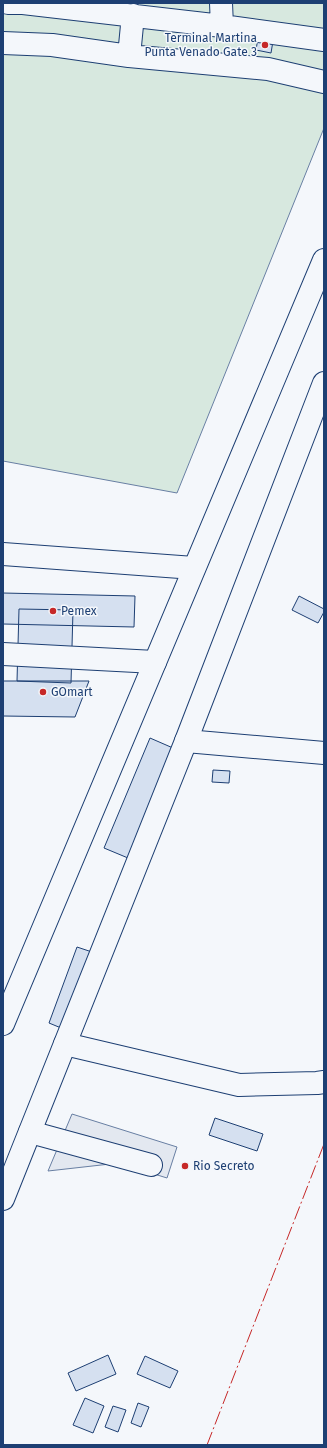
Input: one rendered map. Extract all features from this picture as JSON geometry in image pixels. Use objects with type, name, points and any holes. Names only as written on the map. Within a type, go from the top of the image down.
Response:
[{"type":"main road","points":[[8,3],[133,15],[324,40]]},
{"type":"main road","points":[[221,3],[222,26]]},
{"type":"main road","points":[[130,56],[133,15]]},
{"type":"main road","points":[[3,43],[52,45],[130,56],[268,69],[324,82]]},
{"type":"main road","points":[[3,1024],[324,260]]},
{"type":"main road","points":[[3,1199],[186,741],[324,383]]},
{"type":"main road","points":[[3,554],[194,568]]},
{"type":"main road","points":[[3,654],[155,662]]},
{"type":"main road","points":[[186,741],[324,753]]},
{"type":"main road","points":[[65,1044],[239,1085],[317,1084],[324,1082]]},
{"type":"main road","points":[[30,1132],[151,1165]]},
{"type":"shaded area","points":[[3,3],[324,3],[324,128],[177,493],[3,461]]},
{"type":"shaded area","points":[[72,1114],[177,1147],[167,1178],[119,1163],[48,1171]]},
{"type":"building","name":"Terminal Martina Punta Venado Gate 3","points":[[258,38],[273,41],[271,53],[256,50]]},
{"type":"building","points":[[3,593],[135,596],[134,627],[3,624]]},
{"type":"building","points":[[299,596],[324,609],[318,623],[292,610]]},
{"type":"building","points":[[19,609],[73,610],[71,683],[17,681]]},
{"type":"building","points":[[3,681],[89,681],[75,717],[3,716]]},
{"type":"building","points":[[150,738],[173,748],[128,858],[104,848]]},
{"type":"building","points":[[213,770],[230,771],[229,783],[212,782]]},
{"type":"building","points":[[77,947],[95,953],[66,1030],[49,1023]]},
{"type":"building","points":[[215,1118],[263,1134],[257,1151],[209,1135]]},
{"type":"building","points":[[108,1355],[116,1374],[76,1391],[68,1373]]},
{"type":"building","points":[[145,1356],[178,1371],[170,1388],[137,1374]]},
{"type":"building","points":[[85,1398],[104,1406],[93,1433],[73,1425]]},
{"type":"building","points":[[138,1403],[149,1407],[141,1427],[131,1423]]},
{"type":"building","points":[[113,1406],[126,1410],[118,1432],[105,1427]]},
{"type":"power","points":[[207,1445],[324,1144]]},
{"type":"place","name":"Terminal Martina Punta Venado Gate 3","points":[[265,45]]},
{"type":"place","name":"Pemex","points":[[53,611]]},
{"type":"place","name":"GOmart","points":[[43,692]]},
{"type":"place","name":"Rio Secreto","points":[[185,1166]]}]
